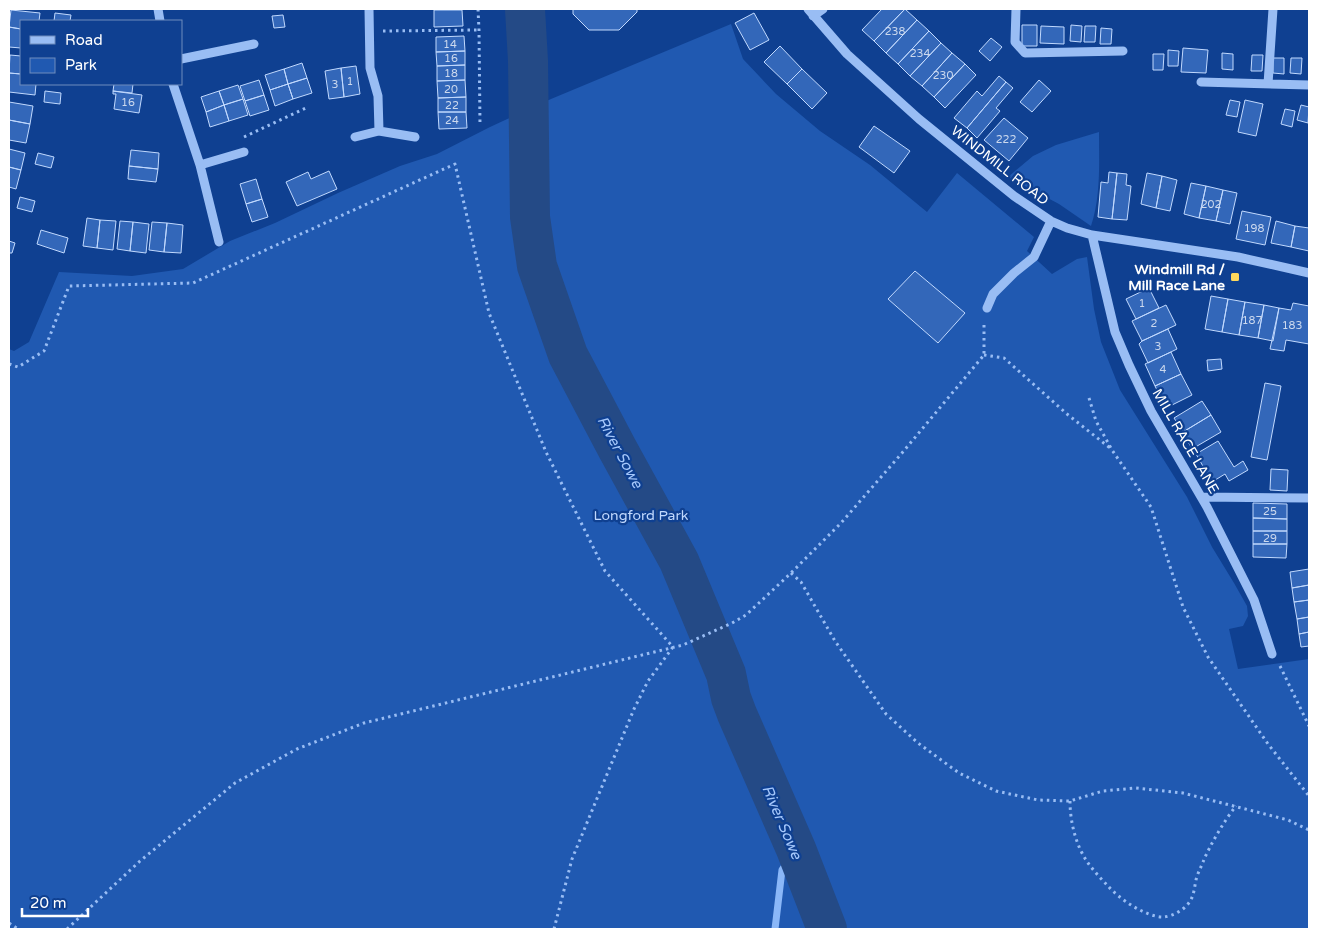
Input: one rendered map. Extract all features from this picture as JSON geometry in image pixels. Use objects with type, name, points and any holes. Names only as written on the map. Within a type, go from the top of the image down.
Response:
[{"type":"street","points":[[369,9],[370,68],[378,96],[379,131]]},
{"type":"street","points":[[811,12],[823,9]]},
{"type":"street","points":[[1016,9],[1015,42],[1025,53],[1123,51]]},
{"type":"street","points":[[1268,84],[1273,9]]},
{"type":"street","name":"WINDMILL ROAD","points":[[811,12],[847,54],[919,119],[1014,196],[1051,221],[1092,235],[1238,257],[1309,273]]},
{"type":"street","points":[[182,59],[254,44]]},
{"type":"street","points":[[1201,82],[1309,85]]},
{"type":"street","points":[[173,85],[200,165],[219,242]]},
{"type":"street","points":[[355,137],[379,131],[415,136]]},
{"type":"street","points":[[200,165],[244,152]]},
{"type":"street","points":[[987,308],[993,294],[1014,273],[1034,257],[1051,221]]},
{"type":"street","name":"MILL RACE LANE","points":[[1092,235],[1115,332],[1125,357],[1151,411],[1202,498],[1254,600],[1272,654]]},
{"type":"street","points":[[1202,498],[1309,498]]},
{"type":"path","points":[[478,9],[480,30],[480,125]]},
{"type":"path","points":[[370,31],[480,30]]},
{"type":"path","points":[[244,152],[243,138],[308,107]]},
{"type":"path","points":[[9,364],[18,368],[44,351],[69,286],[193,283],[454,164],[489,312],[546,452],[605,571],[673,647]]},
{"type":"path","points":[[67,929],[140,861],[235,783],[297,749],[364,723],[683,645],[746,615],[841,523],[984,355],[984,325],[987,308]]},
{"type":"path","points":[[984,355],[1004,358],[1066,414],[1112,450]]},
{"type":"path","points":[[1089,398],[1096,421],[1112,450],[1151,507],[1183,607],[1208,657],[1268,744],[1309,796]]},
{"type":"path","points":[[791,573],[801,582],[835,641],[886,714],[918,743],[959,773],[996,791],[1038,800],[1070,801],[1103,791],[1136,788],[1183,793],[1288,820],[1309,830]]},
{"type":"path","points":[[554,929],[572,859],[631,718],[648,681],[673,647]]},
{"type":"path","points":[[1272,654],[1283,670],[1309,726]]},
{"type":"path","points":[[1070,801],[1077,841],[1087,862],[1113,892],[1126,902],[1146,913],[1162,917],[1175,914],[1187,905],[1194,894],[1203,860],[1236,806]]},
{"type":"path","points":[[9,923],[18,929]]},
{"type":"green space","name":"Longford Park","points":[[731,24],[743,59],[776,94],[820,131],[870,165],[927,212],[957,173],[1034,237],[1027,251],[1052,274],[1077,259],[1087,257],[1094,309],[1101,342],[1120,390],[1187,497],[1212,547],[1247,606],[1248,616],[1243,626],[1229,629],[1238,669],[1309,659],[1309,929],[9,929],[9,349],[14,351],[29,342],[59,272],[132,276],[183,269],[230,241],[275,223],[400,166],[437,154],[551,99]]},
{"type":"green space","points":[[1099,132],[1098,191],[1091,226],[1059,204],[1008,177],[1033,156],[1056,145]]},
{"type":"building","points":[[573,9],[637,9],[637,12],[619,30],[589,30],[573,14]]},
{"type":"building","points":[[882,9],[905,9],[874,41],[862,30]]},
{"type":"building","points":[[905,9],[917,20],[886,53],[874,41]]},
{"type":"building","points":[[11,10],[40,13],[39,20],[20,20],[20,29],[9,27]]},
{"type":"building","points":[[434,10],[462,10],[463,26],[434,27]]},
{"type":"building","points":[[55,13],[71,15],[70,20],[54,20]]},
{"type":"building","points":[[754,13],[769,40],[750,50],[735,23]]},
{"type":"building","points":[[283,15],[285,27],[274,28],[272,16]]},
{"type":"building","points":[[917,20],[929,31],[898,64],[886,53]]},
{"type":"building","points":[[1022,25],[1037,25],[1037,46],[1022,46]]},
{"type":"building","points":[[1071,25],[1082,26],[1081,42],[1070,41]]},
{"type":"building","points":[[1041,26],[1064,27],[1064,44],[1040,43]]},
{"type":"building","points":[[1085,26],[1096,26],[1095,42],[1084,42]]},
{"type":"building","points":[[9,27],[20,29],[20,48],[9,47]]},
{"type":"building","points":[[1101,28],[1112,29],[1111,44],[1100,44]]},
{"type":"building","points":[[929,31],[941,43],[910,76],[898,64]]},
{"type":"building","points":[[464,36],[465,51],[436,52],[436,37]]},
{"type":"building","points":[[991,38],[1002,47],[990,61],[979,51]]},
{"type":"building","points":[[941,43],[952,53],[922,86],[910,76]]},
{"type":"building","points":[[780,46],[802,69],[787,84],[764,62]]},
{"type":"building","points":[[1183,48],[1208,50],[1206,73],[1181,72]]},
{"type":"building","points":[[1168,50],[1179,51],[1178,66],[1168,66]]},
{"type":"building","points":[[465,51],[465,65],[437,66],[436,52]]},
{"type":"building","points":[[952,53],[965,64],[934,97],[922,86]]},
{"type":"building","points":[[1222,53],[1233,54],[1233,70],[1222,69]]},
{"type":"building","points":[[1153,54],[1164,54],[1163,70],[1153,70]]},
{"type":"building","points":[[10,55],[20,56],[20,74],[9,73]]},
{"type":"building","points":[[1252,55],[1263,55],[1262,71],[1251,71]]},
{"type":"building","points":[[1273,58],[1284,58],[1284,74],[1273,73]]},
{"type":"building","points":[[1291,58],[1302,58],[1301,74],[1290,73]]},
{"type":"building","points":[[302,63],[307,78],[288,84],[284,69]]},
{"type":"building","points":[[965,64],[976,75],[945,108],[934,97]]},
{"type":"building","points":[[465,65],[465,80],[437,81],[437,66]]},
{"type":"building","points":[[356,66],[360,94],[344,97],[341,68]]},
{"type":"building","points":[[341,68],[344,97],[329,99],[325,71]]},
{"type":"building","points":[[284,69],[288,84],[270,90],[265,75]]},
{"type":"building","points":[[802,69],[827,93],[812,109],[787,84]]},
{"type":"building","points":[[9,73],[20,74],[20,85],[36,85],[35,95],[9,92]]},
{"type":"building","points":[[999,76],[1006,82],[967,128],[954,118],[977,91],[982,96]]},
{"type":"building","points":[[307,78],[312,93],[293,99],[288,84]]},
{"type":"building","points":[[259,80],[264,95],[245,101],[240,86]]},
{"type":"building","points":[[465,80],[466,97],[438,98],[437,81]]},
{"type":"building","points":[[1039,80],[1051,91],[1032,112],[1020,102]]},
{"type":"building","points":[[1006,82],[1013,88],[996,108],[1000,111],[977,138],[967,128]]},
{"type":"building","points":[[288,84],[293,99],[275,106],[270,90]]},
{"type":"building","points":[[114,85],[133,85],[132,93],[113,91]]},
{"type":"building","points":[[238,85],[243,99],[224,105],[219,91]]},
{"type":"building","points":[[45,91],[61,93],[60,104],[44,102]]},
{"type":"building","points":[[113,91],[142,95],[139,113],[114,109],[116,94],[113,94]]},
{"type":"building","points":[[219,91],[224,105],[206,112],[201,97]]},
{"type":"building","points":[[264,95],[269,110],[250,116],[245,101]]},
{"type":"building","points":[[466,97],[466,112],[438,112],[438,98]]},
{"type":"building","points":[[243,99],[248,115],[229,121],[224,105]]},
{"type":"building","points":[[1230,100],[1240,102],[1237,117],[1226,115]]},
{"type":"building","points":[[1245,100],[1263,104],[1256,136],[1238,132]]},
{"type":"building","points":[[9,102],[33,106],[30,124],[9,120]]},
{"type":"building","points":[[224,105],[229,121],[210,127],[206,112]]},
{"type":"building","points":[[1301,105],[1309,107],[1308,123],[1297,120]]},
{"type":"building","points":[[1285,109],[1295,111],[1292,127],[1281,124]]},
{"type":"building","points":[[438,112],[466,112],[467,128],[439,129]]},
{"type":"building","points":[[1004,118],[1028,138],[1009,161],[984,140]]},
{"type":"building","points":[[9,120],[30,124],[26,143],[9,140]]},
{"type":"building","points":[[874,126],[910,151],[894,173],[859,147]]},
{"type":"building","points":[[9,149],[25,153],[21,170],[9,167]]},
{"type":"building","points":[[131,150],[159,153],[158,169],[129,166]]},
{"type":"building","points":[[38,153],[54,157],[51,168],[35,164]]},
{"type":"building","points":[[129,166],[158,169],[156,182],[128,179]]},
{"type":"building","points":[[9,167],[21,170],[16,189],[9,187]]},
{"type":"building","points":[[329,171],[337,189],[297,206],[286,182],[308,172],[311,179]]},
{"type":"building","points":[[1109,172],[1117,173],[1112,219],[1098,217],[1101,182],[1108,183]]},
{"type":"building","points":[[1117,173],[1127,174],[1126,185],[1131,186],[1127,220],[1112,219]]},
{"type":"building","points":[[1147,173],[1162,176],[1156,208],[1141,204]]},
{"type":"building","points":[[1162,176],[1177,180],[1170,211],[1156,208]]},
{"type":"building","points":[[256,179],[262,199],[246,204],[240,184]]},
{"type":"building","points":[[1191,183],[1206,186],[1199,218],[1184,214]]},
{"type":"building","points":[[1206,186],[1223,190],[1216,221],[1199,218]]},
{"type":"building","points":[[1223,190],[1237,193],[1230,224],[1216,221]]},
{"type":"building","points":[[20,197],[35,201],[32,212],[17,208]]},
{"type":"building","points":[[262,199],[268,217],[252,222],[246,204]]},
{"type":"building","points":[[1242,211],[1271,217],[1265,245],[1236,239]]},
{"type":"building","points":[[87,218],[100,220],[97,248],[83,246]]},
{"type":"building","points":[[100,220],[116,221],[113,250],[97,248]]},
{"type":"building","points":[[120,221],[133,222],[130,251],[117,249]]},
{"type":"building","points":[[1276,221],[1295,226],[1291,247],[1271,243]]},
{"type":"building","points":[[133,222],[149,224],[146,253],[130,251]]},
{"type":"building","points":[[152,222],[167,223],[164,252],[149,250]]},
{"type":"building","points":[[167,223],[183,225],[181,253],[164,252]]},
{"type":"building","points":[[1295,226],[1309,228],[1309,251],[1291,247]]},
{"type":"building","points":[[41,230],[68,238],[64,253],[37,244]]},
{"type":"building","points":[[9,241],[15,243],[12,253],[9,253]]},
{"type":"building","points":[[915,271],[965,313],[938,343],[888,299]]},
{"type":"building","points":[[1149,288],[1159,308],[1136,319],[1126,299]]},
{"type":"building","points":[[1211,296],[1228,299],[1222,332],[1205,329]]},
{"type":"building","points":[[1228,299],[1245,302],[1239,335],[1222,332]]},
{"type":"building","points":[[1245,302],[1264,305],[1258,338],[1239,335]]},
{"type":"building","points":[[1293,303],[1309,306],[1309,344],[1286,340],[1284,351],[1270,349],[1279,308],[1291,310]]},
{"type":"building","points":[[1166,305],[1176,325],[1142,341],[1132,321]]},
{"type":"building","points":[[1264,305],[1279,308],[1273,341],[1258,338]]},
{"type":"building","points":[[1168,329],[1177,349],[1148,363],[1139,344]]},
{"type":"building","points":[[1171,352],[1181,374],[1155,386],[1145,364]]},
{"type":"building","points":[[1221,359],[1222,369],[1208,371],[1207,360]]},
{"type":"building","points":[[1181,374],[1192,395],[1166,408],[1155,386]]},
{"type":"building","points":[[1265,383],[1281,386],[1267,460],[1251,457]]},
{"type":"building","points":[[1202,401],[1211,415],[1183,432],[1174,418]]},
{"type":"building","points":[[1211,415],[1221,432],[1192,449],[1183,432]]},
{"type":"building","points":[[1218,441],[1234,467],[1243,461],[1248,470],[1229,481],[1225,474],[1212,482],[1196,454]]},
{"type":"building","points":[[1271,469],[1288,470],[1287,491],[1270,490]]},
{"type":"building","points":[[1253,503],[1287,504],[1287,519],[1253,518]]},
{"type":"building","points":[[1253,518],[1287,519],[1287,531],[1253,531]]},
{"type":"building","points":[[1253,531],[1287,531],[1287,544],[1253,544]]},
{"type":"building","points":[[1253,544],[1287,544],[1286,558],[1253,557]]},
{"type":"building","points":[[1309,569],[1309,585],[1292,588],[1290,572]]},
{"type":"building","points":[[1309,585],[1309,600],[1294,602],[1292,588]]},
{"type":"building","points":[[1309,600],[1309,617],[1297,619],[1294,602]]},
{"type":"building","points":[[1309,617],[1309,632],[1299,634],[1297,619]]},
{"type":"building","points":[[1309,632],[1309,646],[1301,647],[1299,634]]},
{"type":"waterway","name":"River Sowe","points":[[525,9],[528,61],[530,217],[537,266],[568,355],[679,561],[726,674],[731,698],[737,714],[796,849],[827,929]]},
{"type":"waterway","points":[[775,929],[782,870],[796,849]]},
{"type":"place","name":"Windmill Rd / Mill Race Lane","points":[[1235,277]]}]
